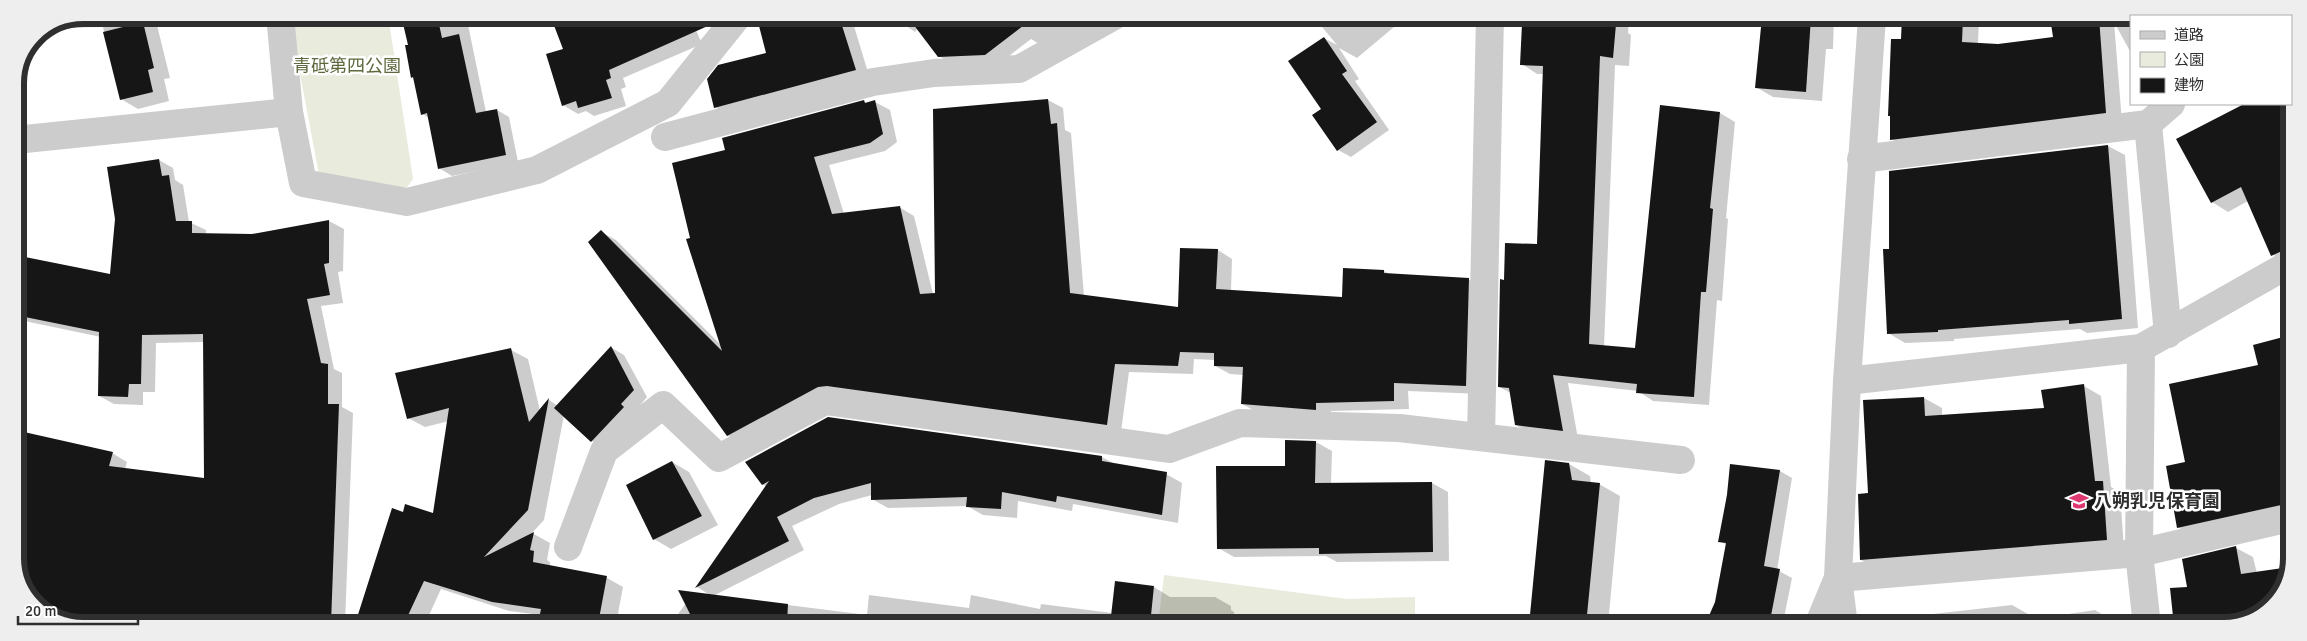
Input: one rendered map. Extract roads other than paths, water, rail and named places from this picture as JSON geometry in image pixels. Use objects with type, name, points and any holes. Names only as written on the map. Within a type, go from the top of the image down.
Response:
[{"type":"street","points":[[281,24],[290,112],[303,183],[407,202],[537,170],[668,103],[732,24]]},
{"type":"street","points":[[664,137],[873,82],[934,73],[1019,69],[1100,24]]},
{"type":"street","points":[[1481,437],[1490,24]]},
{"type":"street","points":[[1843,617],[1838,578],[1847,381],[1871,24]]},
{"type":"street","points":[[1861,159],[2148,124],[2170,105]]},
{"type":"street","points":[[24,139],[290,112]]},
{"type":"street","points":[[2148,124],[2168,334]]},
{"type":"street","points":[[1847,381],[2141,348],[2283,269]]},
{"type":"street","points":[[2141,348],[2139,553],[2147,617]]},
{"type":"street","points":[[568,547],[604,451],[663,405],[719,458],[825,401],[1169,449],[1240,423],[1399,428],[1681,460]]},
{"type":"street","points":[[1838,578],[2139,553],[2283,520]]},
{"type":"street","points":[[1822,617],[1838,578]]},
{"type":"place","name":"八朔乳児保育園","points":[[2079,501]]},
{"type":"park label","name":"青砥第四公園","points":[[347,66]]}]
